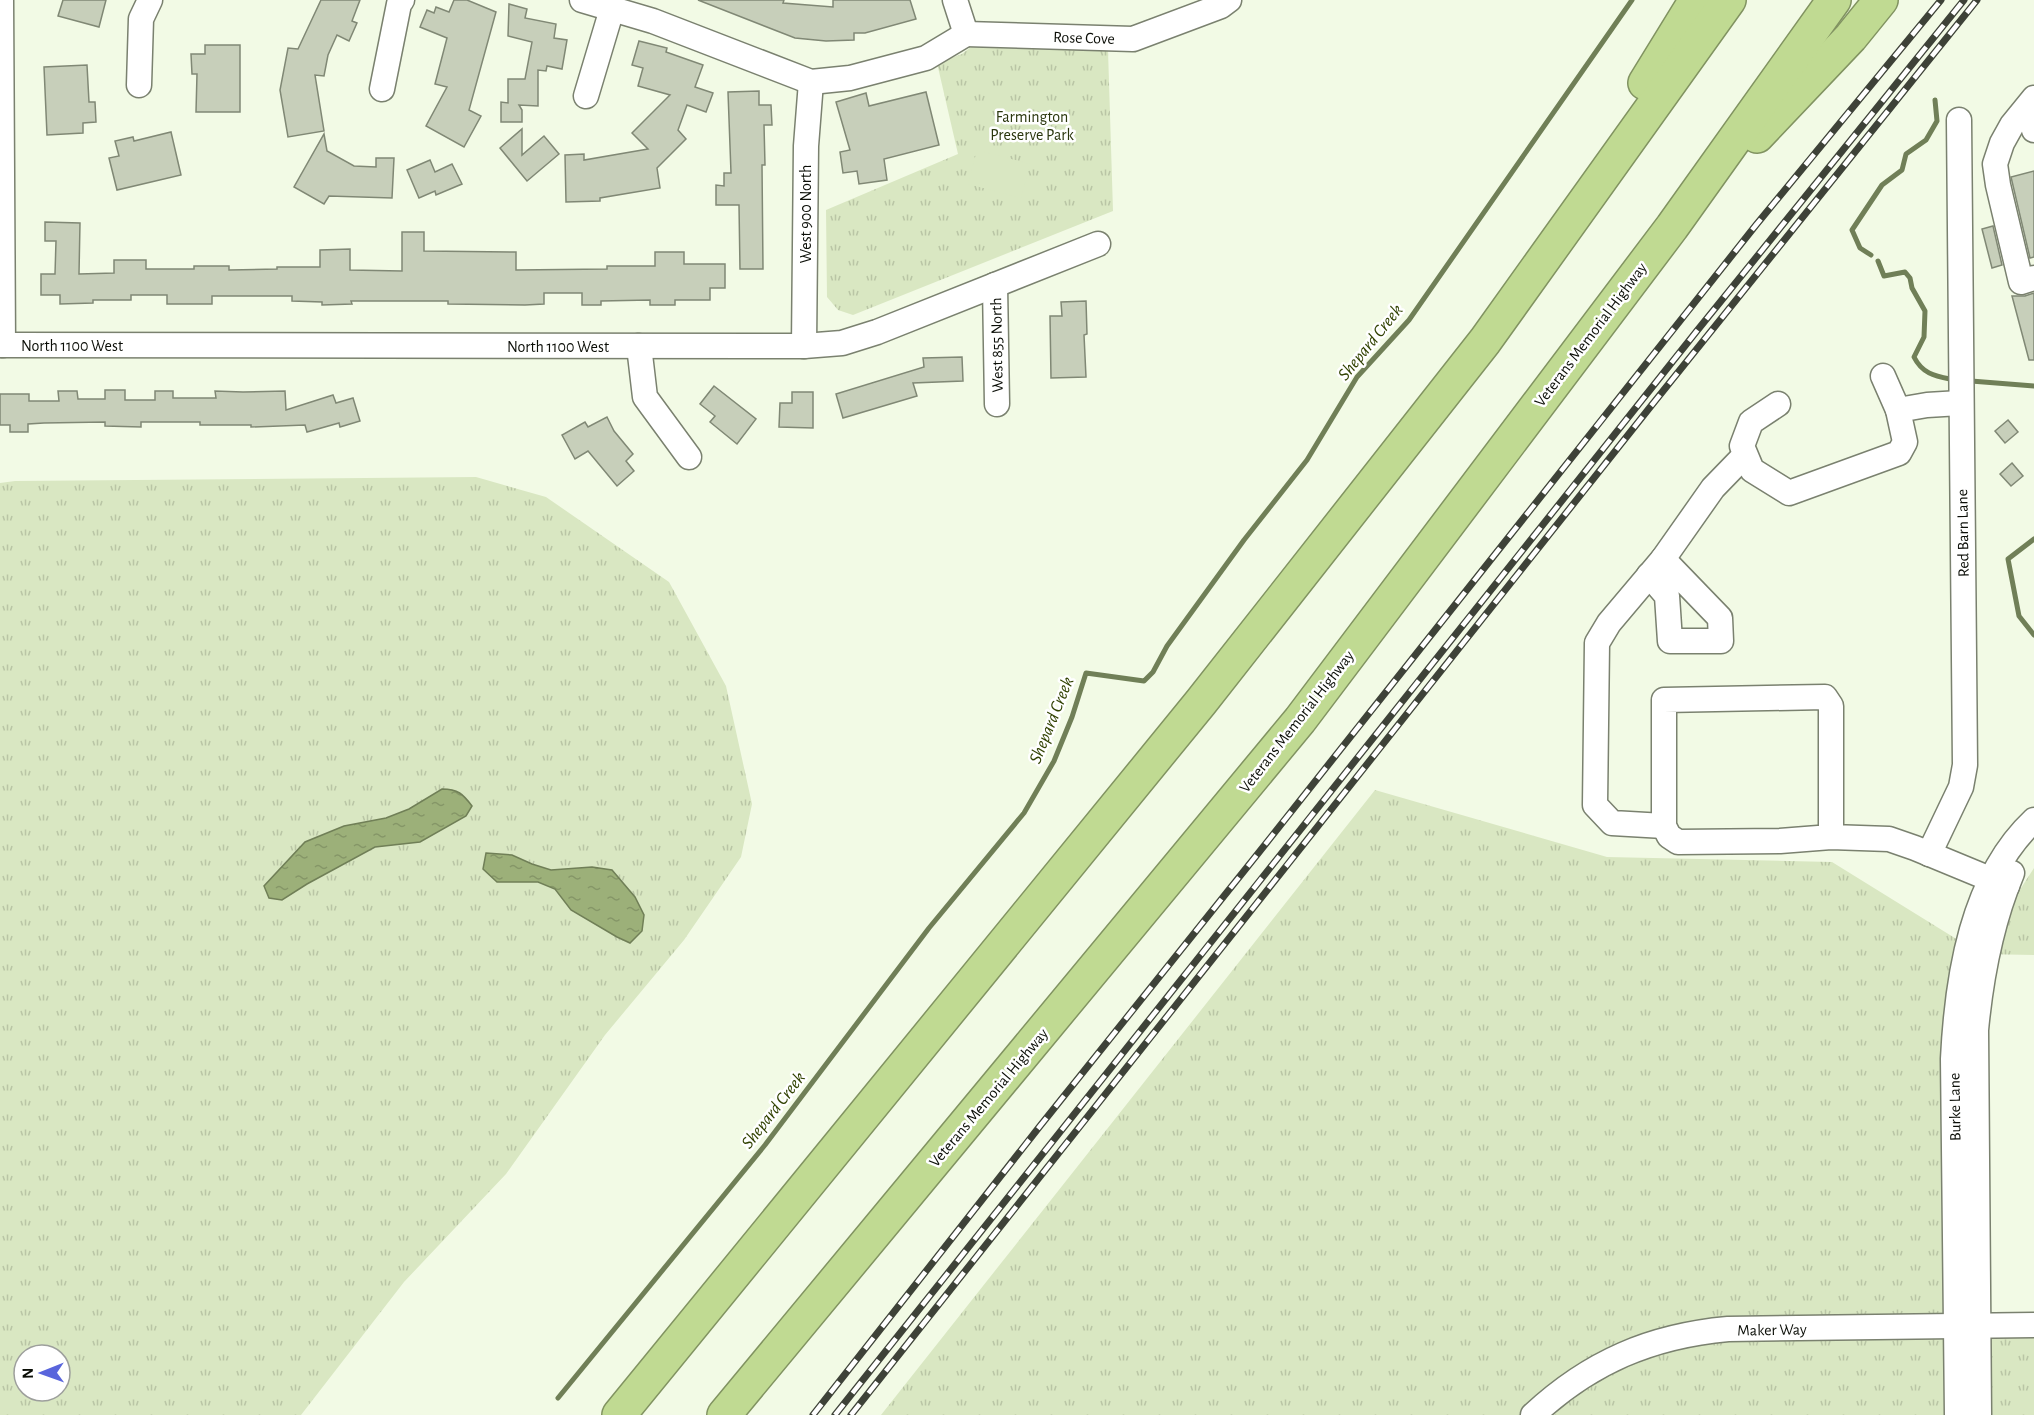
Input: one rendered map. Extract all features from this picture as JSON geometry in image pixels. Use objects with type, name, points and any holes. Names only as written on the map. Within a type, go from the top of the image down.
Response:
[{"type":"highway","points":[[1485,341],[1696,0]]},
{"type":"highway","points":[[619,1415],[1201,702],[1485,341],[1729,0]]},
{"type":"highway","name":"Veterans Memorial Highway","points":[[724,1415],[1300,720],[1671,226],[1834,0]]},
{"type":"highway","points":[[1671,226],[1851,37],[1881,0]]},
{"type":"street","points":[[1,0],[2,345]]},
{"type":"street","points":[[139,85],[141,19],[150,0]]},
{"type":"street","points":[[382,89],[399,4],[402,0]]},
{"type":"street","points":[[582,0],[653,21],[811,81],[850,78],[926,58],[966,34],[955,0]]},
{"type":"street","name":"Rose Cove","points":[[966,34],[1133,39],[1221,6],[1229,0]]},
{"type":"street","points":[[586,96],[612,9]]},
{"type":"street","name":"West 900 North","points":[[804,346],[806,146],[811,81]]},
{"type":"street","points":[[2031,103],[2034,130]]},
{"type":"street","points":[[2031,103],[2012,125],[2002,143],[1995,164],[2021,282],[2034,278]]},
{"type":"street","name":"Red Barn Lane","points":[[1929,854],[1961,787],[1965,765],[1959,120]]},
{"type":"street","name":"North 1100 West","points":[[2,345],[804,346],[842,343],[877,332],[1098,244]]},
{"type":"street","name":"West 855 North","points":[[995,285],[997,404]]},
{"type":"street","points":[[639,346],[645,397],[689,457]]},
{"type":"street","points":[[1778,404],[1750,422],[1742,446],[1752,470],[1789,493],[1899,453],[1905,442],[1898,410],[1883,376]]},
{"type":"street","points":[[1898,410],[1960,403]]},
{"type":"street","points":[[1664,826],[1612,824],[1595,805],[1598,643],[1609,623],[1656,567],[1713,488],[1745,455]]},
{"type":"street","points":[[1831,837],[1831,706],[1825,698],[1664,700],[1664,826],[1669,836],[1678,842],[1780,841],[1831,837],[1889,839],[1999,883]]},
{"type":"street","name":"Burke Lane","points":[[1957,1415],[1967,1326],[1976,1030],[1999,883],[2010,845],[2034,820]]},
{"type":"street","name":"Burke Lane","points":[[1999,883],[2034,824]]},
{"type":"street","name":"Maker Way","points":[[1533,1415],[1572,1382],[1596,1367],[1638,1347],[1683,1335],[1728,1329],[2034,1325]]},
{"type":"street","name":"Burke Lane","points":[[1967,1326],[1979,1415]]},
{"type":"green space","name":"Farmington Preserve Park","points":[[976,43],[1108,50],[1113,211],[853,315],[838,310],[827,297],[826,210],[958,154],[937,63],[962,54]]},
{"type":"green space","points":[[977,150],[1030,164],[1021,198],[968,184]]},
{"type":"green space","points":[[476,477],[546,497],[669,582],[726,686],[752,804],[741,857],[684,940],[605,1035],[506,1174],[404,1282],[301,1415],[0,1415],[0,483],[15,481]]},
{"type":"green space","points":[[1375,790],[1607,857],[1832,862],[1979,953],[2034,868],[2034,955],[1980,954],[1990,1323],[2034,1322],[2034,1415],[881,1415]]},
{"type":"water","points":[[442,789],[456,791],[466,798],[472,806],[466,816],[420,842],[375,847],[282,900],[269,898],[264,886],[305,842],[344,826],[386,818],[409,809]]},
{"type":"water","points":[[486,853],[512,855],[551,870],[592,867],[612,870],[635,897],[644,915],[642,931],[630,943],[571,910],[555,889],[538,882],[497,882],[483,869]]},
{"type":"building","points":[[63,0],[106,0],[99,27],[58,16]]},
{"type":"building","points":[[321,0],[360,0],[352,21],[357,23],[349,41],[337,35],[328,55],[324,76],[315,75],[324,131],[288,137],[280,90],[288,48],[298,49]]},
{"type":"building","points":[[454,0],[467,0],[496,12],[469,110],[481,116],[464,147],[426,126],[447,87],[435,84],[447,38],[420,27],[427,10],[434,13],[436,7],[449,12]]},
{"type":"building","points":[[698,0],[784,0],[783,3],[833,7],[833,0],[910,0],[916,19],[865,33],[854,33],[854,40],[826,41],[795,38]]},
{"type":"building","points":[[509,4],[527,9],[525,18],[556,24],[554,38],[567,40],[562,69],[547,66],[546,71],[538,70],[538,106],[519,105],[522,110],[522,122],[501,122],[501,102],[508,103],[508,79],[525,79],[532,42],[508,36]]},
{"type":"building","points":[[639,41],[667,48],[666,52],[703,65],[695,87],[713,93],[706,112],[687,105],[678,130],[686,139],[657,168],[660,188],[600,198],[600,201],[566,202],[565,155],[584,154],[584,160],[648,149],[632,133],[670,95],[638,86],[643,68],[632,65]]},
{"type":"building","points":[[205,45],[240,45],[240,112],[196,112],[197,74],[192,74],[191,54],[205,54]]},
{"type":"building","points":[[87,65],[89,102],[95,102],[96,122],[83,123],[83,133],[47,135],[44,67]]},
{"type":"building","points":[[759,91],[759,105],[771,105],[772,125],[764,125],[763,269],[740,269],[739,205],[716,205],[716,185],[724,186],[724,173],[731,173],[728,92]]},
{"type":"building","points":[[926,92],[939,145],[884,159],[887,180],[859,184],[857,171],[843,173],[840,152],[850,150],[836,102],[866,93],[869,106]]},
{"type":"building","points":[[522,129],[522,155],[544,136],[559,154],[527,181],[500,148]]},
{"type":"building","points":[[171,132],[181,175],[117,190],[109,158],[119,156],[115,141],[133,137],[134,141]]},
{"type":"building","points":[[324,134],[327,151],[354,166],[376,167],[376,158],[394,158],[392,198],[329,196],[324,204],[294,187]]},
{"type":"building","points":[[430,160],[435,172],[452,164],[462,184],[436,195],[435,191],[419,198],[407,170]]},
{"type":"building","points":[[2034,171],[2034,257],[2030,258],[2011,177]]},
{"type":"building","points":[[45,222],[80,223],[79,274],[114,273],[114,260],[146,260],[146,269],[194,269],[194,266],[229,266],[229,270],[320,267],[320,250],[350,249],[350,270],[402,271],[402,232],[424,232],[424,251],[516,252],[516,270],[655,266],[655,252],[684,252],[684,264],[725,264],[725,288],[710,288],[710,300],[675,300],[675,305],[650,305],[650,300],[601,301],[601,305],[582,305],[582,293],[544,293],[544,304],[525,305],[448,304],[448,301],[351,301],[352,304],[322,305],[322,302],[292,301],[292,296],[212,296],[212,304],[167,304],[167,295],[131,295],[131,300],[93,300],[93,303],[60,304],[60,295],[41,295],[41,274],[55,274],[56,241],[45,241]]},
{"type":"building","points":[[1993,226],[2002,265],[1992,268],[1982,229]]},
{"type":"building","points":[[2034,293],[2034,360],[2029,360],[2012,296]]},
{"type":"building","points":[[1086,301],[1087,334],[1084,335],[1086,377],[1051,378],[1050,316],[1062,316],[1061,302]]},
{"type":"building","points":[[962,357],[963,381],[913,383],[917,396],[843,418],[836,394],[924,367],[923,358]]},
{"type":"building","points":[[714,386],[756,419],[737,444],[710,422],[715,416],[700,404]]},
{"type":"building","points":[[105,390],[125,390],[125,400],[155,400],[155,391],[173,391],[173,398],[216,398],[215,391],[285,391],[286,410],[333,395],[336,403],[353,398],[360,421],[340,427],[339,423],[307,432],[305,425],[251,427],[251,425],[200,425],[200,422],[141,422],[141,427],[105,426],[105,422],[44,423],[28,424],[28,432],[10,432],[10,425],[0,425],[0,394],[29,394],[29,401],[59,401],[58,391],[77,391],[78,399],[105,399]]},
{"type":"building","points":[[792,392],[813,392],[813,428],[779,427],[780,403],[792,403]]},
{"type":"building","points":[[607,417],[614,431],[633,454],[626,461],[634,471],[617,486],[588,451],[575,459],[562,435],[585,422],[588,427]]},
{"type":"building","points":[[2008,420],[2018,432],[2005,443],[1995,431]]},
{"type":"building","points":[[2012,463],[2023,476],[2011,486],[2000,474]]},
{"type":"waterway","name":"Shepard Creek","points":[[558,1398],[765,1145],[929,928],[1024,813],[1054,761],[1072,717],[1086,673],[1144,681],[1153,672],[1167,646],[1244,540],[1307,460],[1357,377],[1409,320],[1632,0]]},
{"type":"waterway","name":"Shepard Creek","points":[[1871,255],[1860,248],[1852,230],[1882,185],[1902,170],[1906,154],[1926,140],[1937,121],[1935,100]]},
{"type":"waterway","name":"Shepard Creek","points":[[1878,261],[1884,276],[1905,272],[1925,311],[1924,337],[1914,357],[1917,362],[1929,373],[1950,379]]},
{"type":"waterway","name":"Shepard Creek","points":[[1971,381],[2034,386]]},
{"type":"waterway","name":"Shepard Creek","points":[[2034,539],[2008,559],[2019,616],[2034,635]]},
{"type":"railway","points":[[813,1415],[1756,225],[1941,0]]},
{"type":"railway","points":[[835,1415],[1696,332],[1964,0]]},
{"type":"railway","points":[[851,1415],[1651,406],[1977,0]]}]
